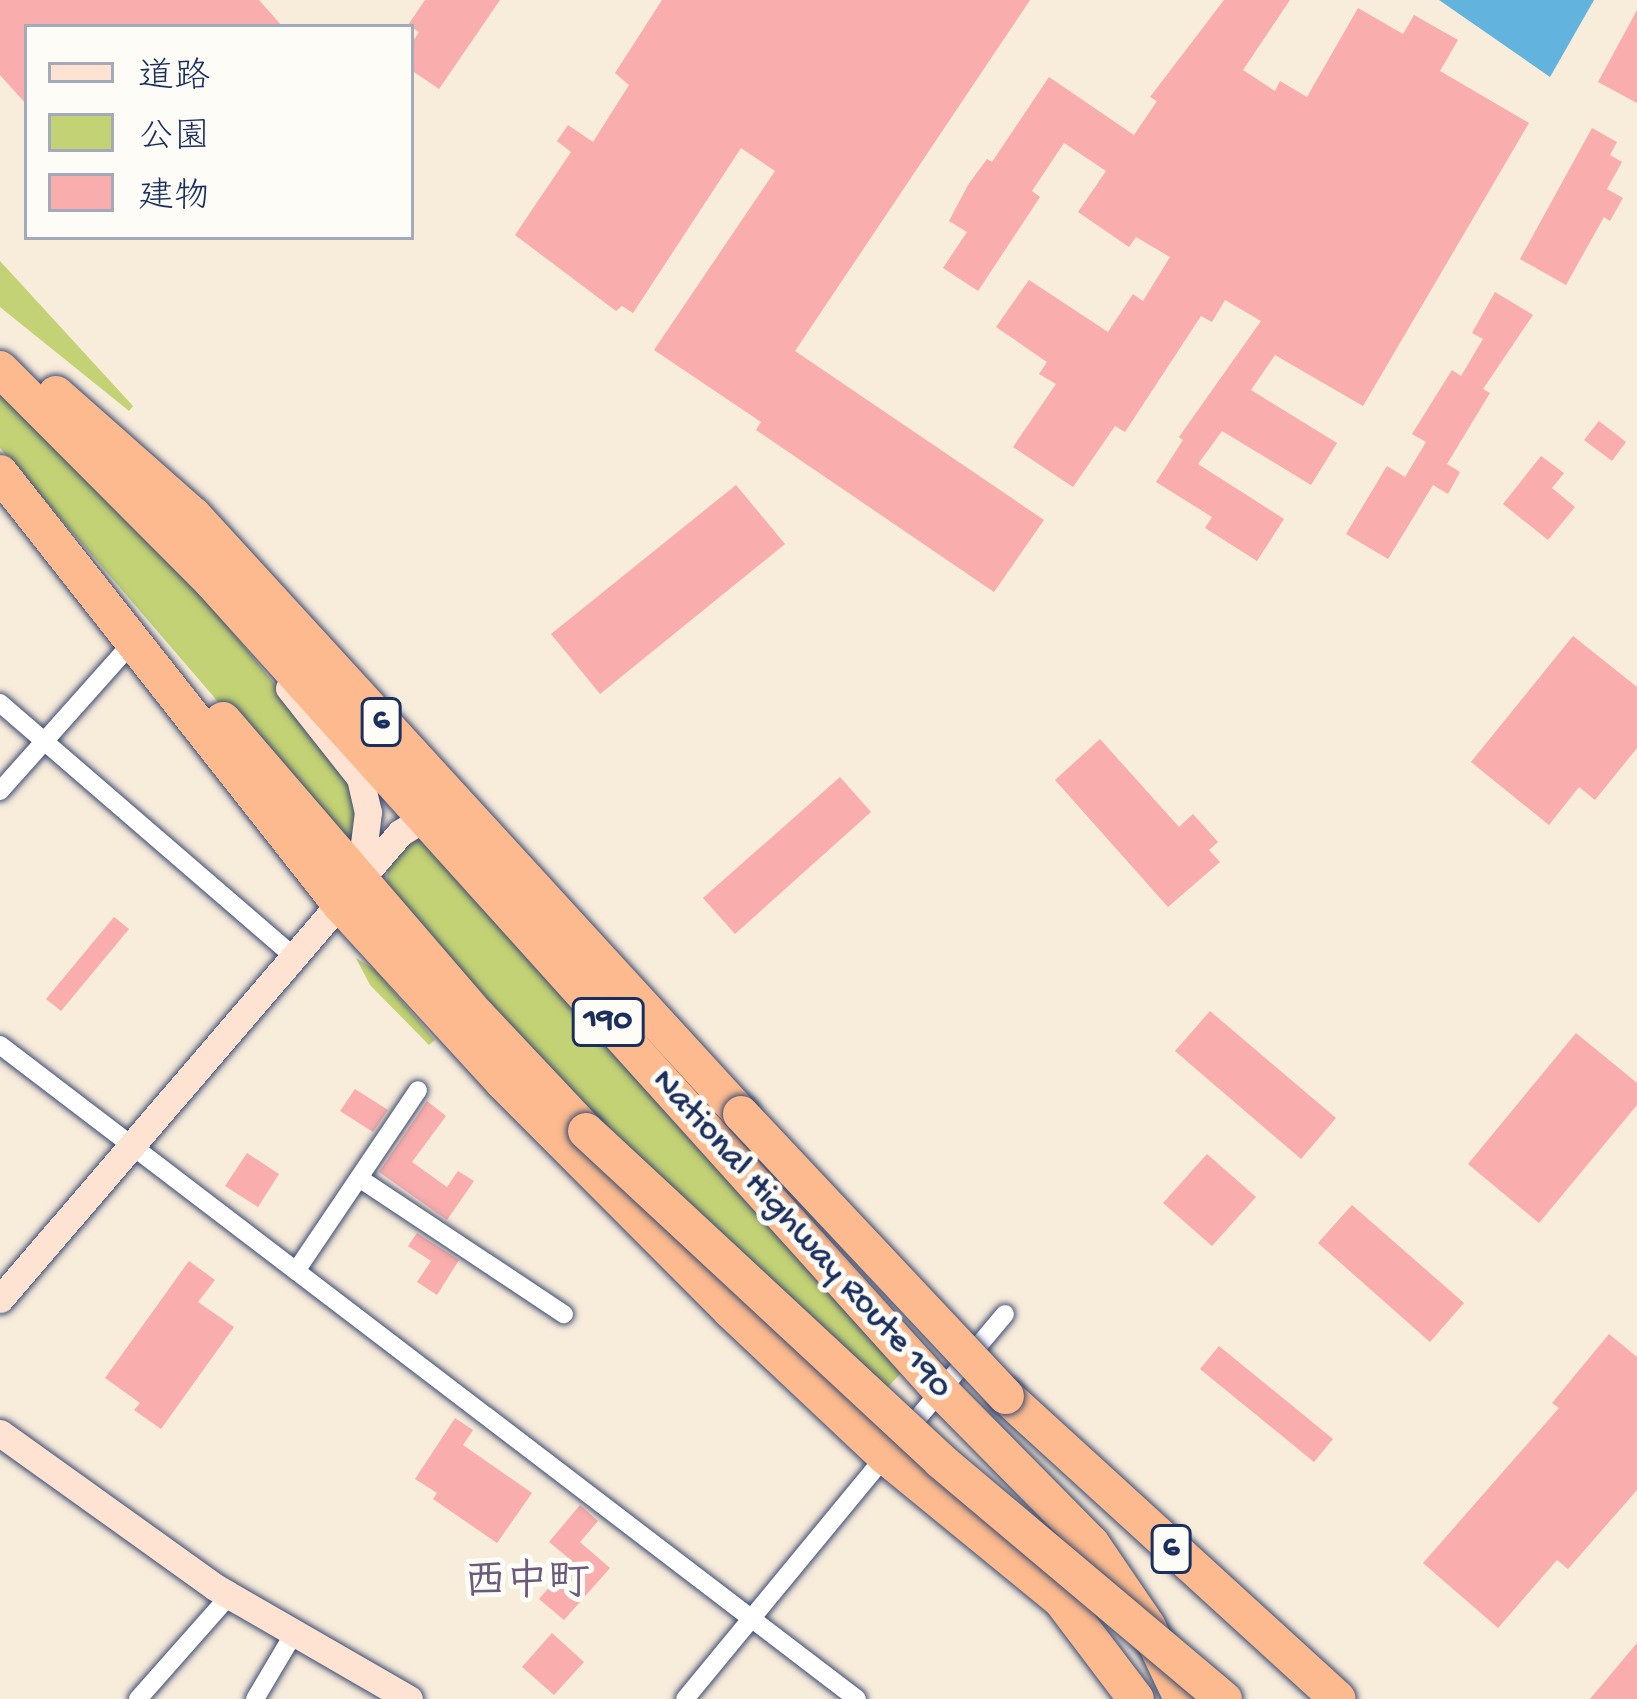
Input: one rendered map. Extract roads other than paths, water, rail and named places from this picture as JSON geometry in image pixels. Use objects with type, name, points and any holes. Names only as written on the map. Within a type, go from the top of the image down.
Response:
[{"type":"highway","name":"6","points":[[0,352],[100,429],[193,515],[483,835],[1006,1396],[1338,1699]]},
{"type":"highway","name":"National Highway Route 190","points":[[0,369],[212,582],[942,1392],[1091,1543],[1148,1625],[1182,1699]]},
{"type":"highway","points":[[0,473],[132,643],[349,891],[518,1097],[885,1456],[1060,1600],[1136,1699]]},
{"type":"highway","name":"6","points":[[34,514],[142,624],[349,891],[586,1131],[941,1461],[1224,1699]]},
{"type":"street","points":[[212,582],[359,778],[368,812],[349,891]]},
{"type":"street","points":[[0,791],[132,643]]},
{"type":"street","points":[[0,703],[294,957]]},
{"type":"street","points":[[0,1299],[400,833],[424,818],[458,818],[483,835]]},
{"type":"street","points":[[0,1046],[857,1699]]},
{"type":"street","points":[[296,1271],[418,1090]]},
{"type":"street","points":[[359,1178],[564,1314]]},
{"type":"street","points":[[685,1699],[1005,1314]]},
{"type":"street","points":[[0,1433],[229,1596],[409,1699]]},
{"type":"street","points":[[138,1699],[229,1596]]},
{"type":"street","points":[[255,1699],[292,1635]]},
{"type":"water","points":[[1439,0],[1594,0],[1550,77]]},
{"type":"district","name":"西中町","points":[[527,1586]]}]
